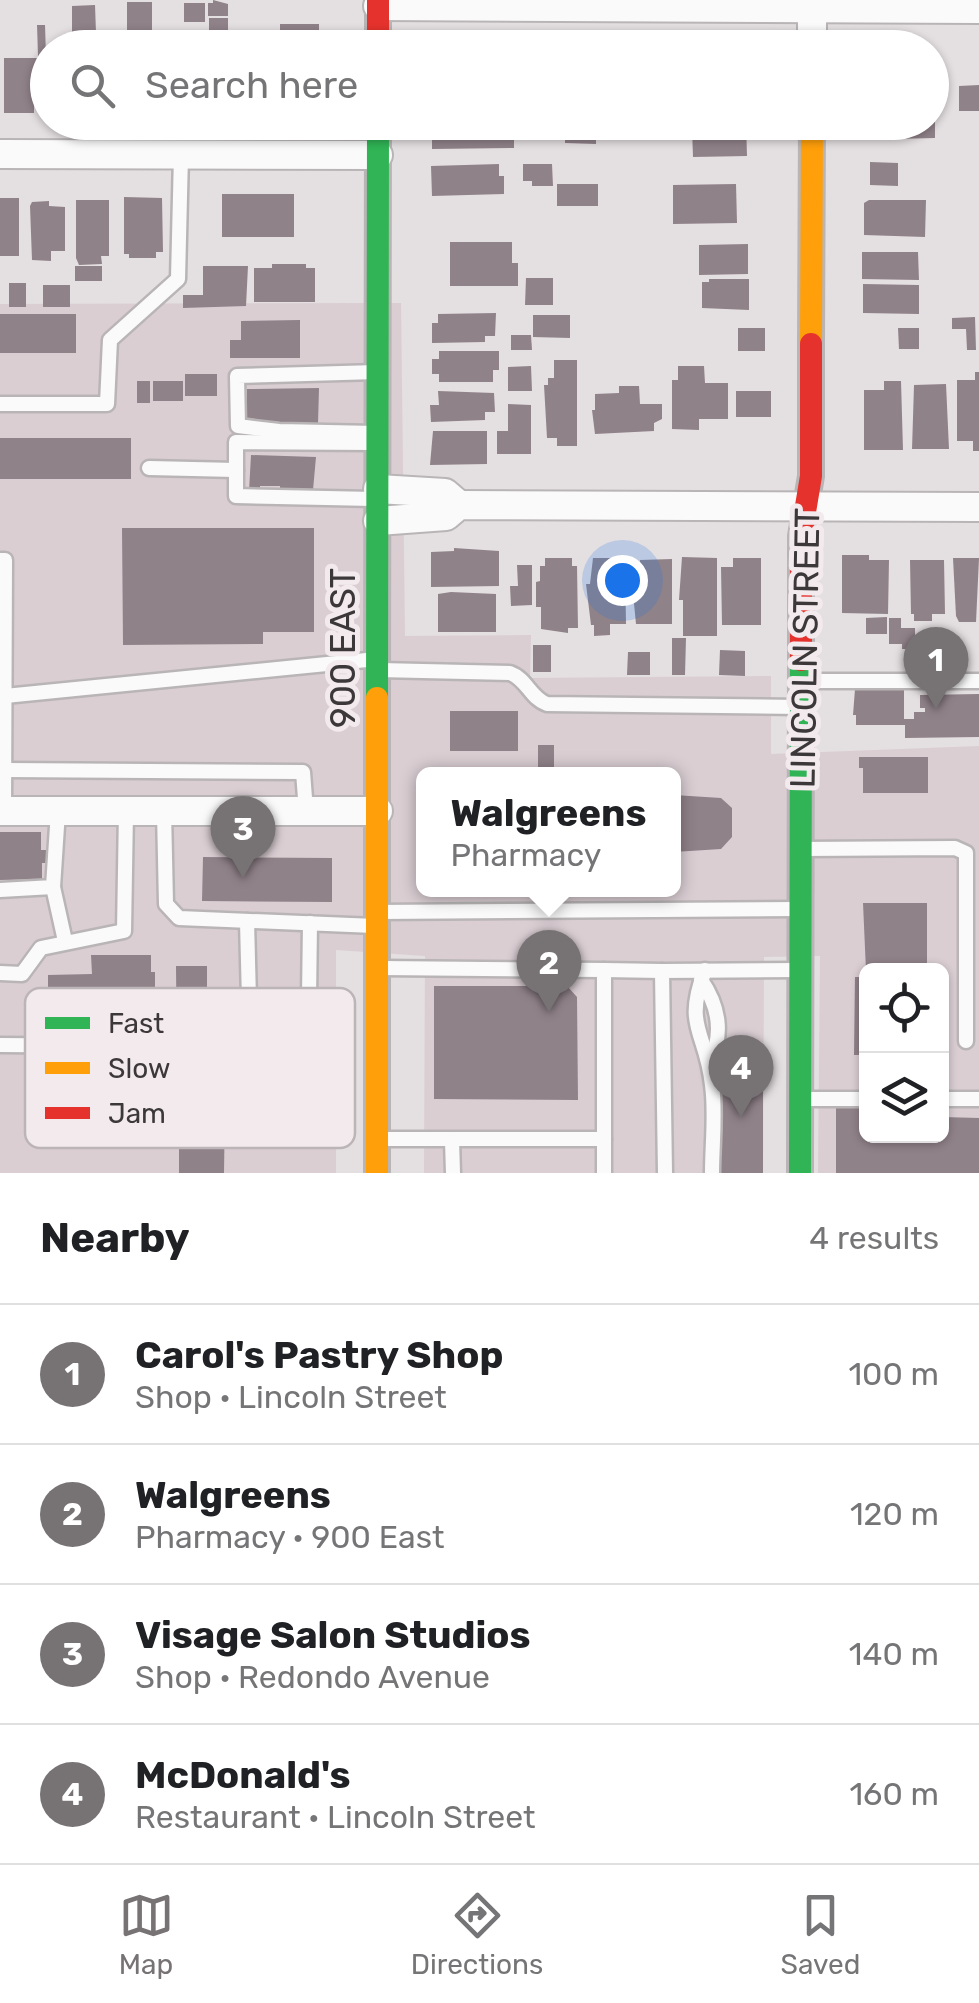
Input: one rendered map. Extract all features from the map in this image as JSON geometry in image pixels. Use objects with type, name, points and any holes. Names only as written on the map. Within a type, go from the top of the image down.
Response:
[{"type":"street","points":[[378,30],[378,3],[812,4],[979,9]]},
{"type":"street","points":[[812,4],[812,30]]},
{"type":"street","name":"900 EAST","points":[[377,1173],[378,140]]},
{"type":"street","name":"LINCOLN STREET","points":[[800,1173],[802,536],[811,476],[812,140]]},
{"type":"street","points":[[0,154],[378,155]]},
{"type":"street","points":[[378,503],[445,493],[459,506],[979,506]]},
{"type":"street","points":[[2,811],[378,811]]},
{"type":"lane","points":[[0,404],[106,404],[110,340],[178,280],[181,155]]},
{"type":"lane","points":[[378,372],[237,376],[238,426],[378,438]]},
{"type":"lane","points":[[378,438],[236,442],[236,496],[378,503]]},
{"type":"lane","points":[[149,468],[236,470]]},
{"type":"lane","points":[[0,560],[5,560],[2,811]]},
{"type":"lane","points":[[5,696],[378,665],[510,673],[548,704],[801,707]]},
{"type":"lane","points":[[801,681],[979,681]]},
{"type":"lane","points":[[5,770],[304,772],[306,811]]},
{"type":"lane","points":[[58,811],[53,887],[66,942]]},
{"type":"lane","points":[[0,974],[22,974],[28,970],[35,952],[124,931],[126,811]]},
{"type":"lane","points":[[164,811],[168,910],[179,918],[310,923],[800,909]]},
{"type":"lane","points":[[800,849],[955,848],[966,853],[966,1041]]},
{"type":"lane","points":[[0,890],[53,887]]},
{"type":"lane","points":[[247,921],[249,988]]},
{"type":"lane","points":[[309,988],[310,923]]},
{"type":"lane","points":[[378,968],[662,971],[703,975],[800,970]]},
{"type":"lane","points":[[604,970],[604,1173]]},
{"type":"lane","points":[[662,971],[665,1173]]},
{"type":"lane","points":[[703,975],[717,1012],[716,1050],[709,1064]]},
{"type":"lane","points":[[703,975],[694,997],[693,1018],[709,1064],[713,1090],[712,1173]]},
{"type":"lane","points":[[0,1045],[25,1045]]},
{"type":"lane","points":[[800,1099],[859,1099]]},
{"type":"lane","points":[[949,1099],[979,1099]]},
{"type":"lane","points":[[377,1140],[604,1139]]},
{"type":"lane","points":[[452,1140],[453,1173]]},
{"type":"shaded area","points":[[401,303],[405,636],[531,635],[530,678],[771,676],[771,754],[979,746],[979,1173],[818,1173],[820,956],[764,957],[763,1173],[424,1173],[425,956],[336,950],[336,988],[25,988],[25,1148],[336,1148],[336,1173],[0,1173],[0,304]]},
{"type":"building","points":[[213,0],[228,4],[228,16],[208,16],[208,3]]},
{"type":"building","points":[[127,2],[152,2],[152,30],[127,30]]},
{"type":"building","points":[[184,3],[205,3],[205,22],[184,22]]},
{"type":"building","points":[[95,5],[96,30],[72,30],[72,6]]},
{"type":"building","points":[[209,18],[228,18],[228,30],[209,30]]},
{"type":"building","points":[[280,24],[319,24],[319,30],[280,30]]},
{"type":"building","points":[[4,58],[30,58],[30,113],[4,113]]},
{"type":"building","points":[[979,85],[979,111],[959,111],[959,86]]},
{"type":"building","points":[[432,140],[514,140],[514,148],[432,149]]},
{"type":"building","points":[[565,140],[596,140],[596,144]]},
{"type":"building","points":[[692,140],[747,140],[747,156],[693,157]]},
{"type":"building","points":[[870,162],[898,163],[898,186],[870,185]]},
{"type":"building","points":[[499,164],[504,194],[432,196],[431,166]]},
{"type":"building","points":[[523,164],[552,164],[553,186],[532,186],[532,181],[523,181]]},
{"type":"building","points":[[557,184],[598,184],[598,206],[557,206]]},
{"type":"building","points":[[736,184],[737,223],[673,224],[673,185]]},
{"type":"building","points":[[222,194],[294,194],[294,237],[222,237]]},
{"type":"building","points":[[124,197],[162,198],[163,252],[156,252],[156,258],[129,258],[129,254],[124,254]]},
{"type":"building","points":[[0,198],[19,198],[19,256],[0,256]]},
{"type":"building","points":[[76,200],[109,200],[109,256],[101,256],[102,264],[79,265],[76,258]]},
{"type":"building","points":[[926,200],[925,237],[864,235],[864,203]]},
{"type":"building","points":[[49,201],[49,206],[65,207],[65,251],[51,251],[51,261],[32,260],[30,206],[32,202]]},
{"type":"building","points":[[450,242],[512,242],[512,263],[518,263],[518,286],[450,286]]},
{"type":"building","points":[[748,244],[748,274],[699,275],[699,245]]},
{"type":"building","points":[[862,252],[918,252],[919,280],[862,279]]},
{"type":"building","points":[[272,264],[306,264],[306,268],[315,268],[315,302],[254,302],[254,268],[272,268]]},
{"type":"building","points":[[75,266],[102,266],[102,281],[75,281]]},
{"type":"building","points":[[203,266],[248,266],[246,306],[183,308],[183,295],[203,295]]},
{"type":"building","points":[[526,278],[553,278],[553,305],[525,305]]},
{"type":"building","points":[[749,279],[749,310],[702,308],[702,282]]},
{"type":"building","points":[[9,283],[26,283],[26,307],[9,307]]},
{"type":"building","points":[[863,284],[919,285],[919,314],[863,313]]},
{"type":"building","points":[[43,285],[70,285],[70,307],[43,307]]},
{"type":"building","points":[[496,313],[495,336],[485,336],[485,342],[432,343],[432,323],[438,323],[438,314]]},
{"type":"building","points":[[0,314],[76,314],[76,353],[0,353]]},
{"type":"building","points":[[533,315],[570,315],[570,338],[533,337]]},
{"type":"building","points":[[975,317],[976,350],[967,350],[966,329],[952,329],[952,318]]},
{"type":"building","points":[[300,320],[300,358],[230,358],[230,340],[241,340],[241,321]]},
{"type":"building","points":[[738,328],[765,328],[765,351],[738,351]]},
{"type":"building","points":[[898,328],[919,328],[919,349],[899,349]]},
{"type":"building","points":[[511,335],[531,335],[532,350],[511,350]]},
{"type":"building","points":[[439,351],[499,351],[499,370],[493,370],[493,382],[439,382],[439,374],[432,374],[432,359],[439,359]]},
{"type":"building","points":[[554,360],[577,360],[577,446],[557,446],[557,438],[547,438],[544,385],[548,385],[548,378],[554,378]]},
{"type":"building","points":[[531,366],[532,391],[508,391],[508,367]]},
{"type":"building","points":[[678,366],[704,366],[705,383],[728,383],[728,419],[699,419],[699,430],[672,429],[672,380],[678,380]]},
{"type":"building","points":[[975,372],[979,372],[979,451],[973,451],[973,441],[957,441],[957,380],[975,380]]},
{"type":"building","points":[[185,374],[217,374],[217,396],[185,396]]},
{"type":"building","points":[[137,381],[150,381],[150,403],[137,403]]},
{"type":"building","points":[[153,381],[183,381],[183,401],[153,401]]},
{"type":"building","points":[[884,381],[901,381],[903,450],[864,450],[864,390],[884,390]]},
{"type":"building","points":[[946,384],[949,449],[912,449],[914,385]]},
{"type":"building","points":[[619,386],[639,386],[640,404],[662,404],[662,419],[654,423],[654,431],[595,434],[595,394],[619,393]]},
{"type":"building","points":[[319,388],[318,424],[307,423],[306,429],[281,429],[281,424],[267,424],[267,420],[247,420],[247,389]]},
{"type":"building","points":[[438,391],[494,393],[495,412],[485,412],[485,420],[431,422],[430,405],[439,405]]},
{"type":"building","points":[[736,391],[771,391],[771,417],[736,417]]},
{"type":"building","points":[[508,404],[531,405],[531,454],[497,454],[497,431],[508,431]]},
{"type":"building","points":[[433,431],[487,431],[487,464],[430,465]]},
{"type":"building","points":[[0,438],[131,438],[131,479],[0,479]]},
{"type":"building","points":[[251,455],[316,457],[313,490],[290,493],[280,490],[280,486],[260,486],[260,491],[249,491]]},
{"type":"building","points":[[122,528],[314,528],[314,632],[263,632],[263,644],[123,645]]},
{"type":"building","points":[[454,548],[499,551],[499,586],[431,587],[431,552]]},
{"type":"building","points":[[842,555],[889,560],[888,614],[842,613]]},
{"type":"building","points":[[682,557],[717,558],[717,636],[683,636],[683,600],[679,600]]},
{"type":"building","points":[[545,558],[572,558],[572,566],[577,566],[578,628],[568,628],[568,633],[541,629],[536,582],[540,581],[540,566],[545,566]]},
{"type":"building","points":[[593,558],[622,558],[625,567],[626,624],[610,624],[610,635],[594,636],[591,625],[586,584],[590,584]]},
{"type":"building","points":[[733,558],[761,558],[761,625],[722,625],[721,567],[733,567]]},
{"type":"building","points":[[953,558],[979,558],[976,622],[959,622],[956,616]]},
{"type":"building","points":[[672,559],[672,624],[636,624],[632,583],[635,567],[640,567],[640,560]]},
{"type":"building","points":[[910,560],[944,560],[945,614],[932,614],[932,621],[914,621],[911,614]]},
{"type":"building","points":[[517,565],[532,565],[532,605],[511,606],[510,586],[518,586]]},
{"type":"building","points":[[438,594],[496,594],[496,632],[438,632]]},
{"type":"building","points":[[887,617],[887,634],[866,634],[866,618]]},
{"type":"building","points":[[889,618],[901,618],[901,628],[915,628],[915,649],[889,644]]},
{"type":"building","points":[[672,638],[686,638],[685,675],[672,675]]},
{"type":"building","points":[[533,645],[551,645],[551,672],[533,672]]},
{"type":"building","points":[[720,650],[745,651],[745,676],[719,675]]},
{"type":"building","points":[[628,652],[650,652],[650,675],[627,675]]},
{"type":"building","points":[[947,654],[960,654],[959,676],[946,676]]},
{"type":"building","points":[[855,689],[904,689],[904,719],[914,719],[914,712],[925,712],[925,708],[920,708],[920,695],[979,694],[979,737],[905,738],[905,725],[856,725]]},
{"type":"building","points":[[450,711],[518,711],[518,751],[450,751]]},
{"type":"building","points":[[538,745],[554,745],[554,767],[538,767]]},
{"type":"building","points":[[859,757],[928,757],[928,793],[863,793]]},
{"type":"building","points":[[681,795],[721,798],[732,808],[732,837],[721,849],[681,852]]},
{"type":"building","points":[[0,832],[41,832],[41,850],[48,850],[48,863],[42,863],[42,879],[0,880]]},
{"type":"building","points":[[203,857],[332,858],[332,902],[202,901]]},
{"type":"building","points":[[863,903],[927,903],[927,963],[866,963]]},
{"type":"building","points":[[91,955],[151,955],[155,988],[48,988],[48,975],[92,974]]},
{"type":"building","points":[[176,966],[207,966],[207,988],[176,988]]},
{"type":"building","points":[[855,977],[859,977],[859,1055],[854,1055]]},
{"type":"building","points":[[434,986],[567,986],[577,997],[578,1100],[434,1099]]},
{"type":"building","points":[[719,1062],[763,1062],[763,1173],[719,1173]]},
{"type":"building","points":[[836,1106],[859,1106],[859,1143],[949,1143],[949,1117],[979,1118],[979,1173],[836,1173]]},
{"type":"building","points":[[179,1148],[224,1148],[224,1173],[179,1173]]},
{"type":"traffic: fast","points":[[377,698],[378,140]]},
{"type":"traffic: fast","points":[[800,1173],[801,660]]},
{"type":"traffic: slow","points":[[811,344],[812,140]]},
{"type":"traffic: slow","points":[[377,698],[377,1173]]},
{"type":"traffic: jam","points":[[378,0],[378,30]]},
{"type":"traffic: jam","points":[[801,660],[801,536],[811,476],[811,344]]},
{"type":"place","name":"Carol's Pastry Shop","points":[[936,709]]},
{"type":"place","name":"Visage Salon Studios","points":[[243,878]]},
{"type":"place","name":"Walgreens","points":[[549,1012]]},
{"type":"place","name":"McDonald's","points":[[741,1117]]}]
